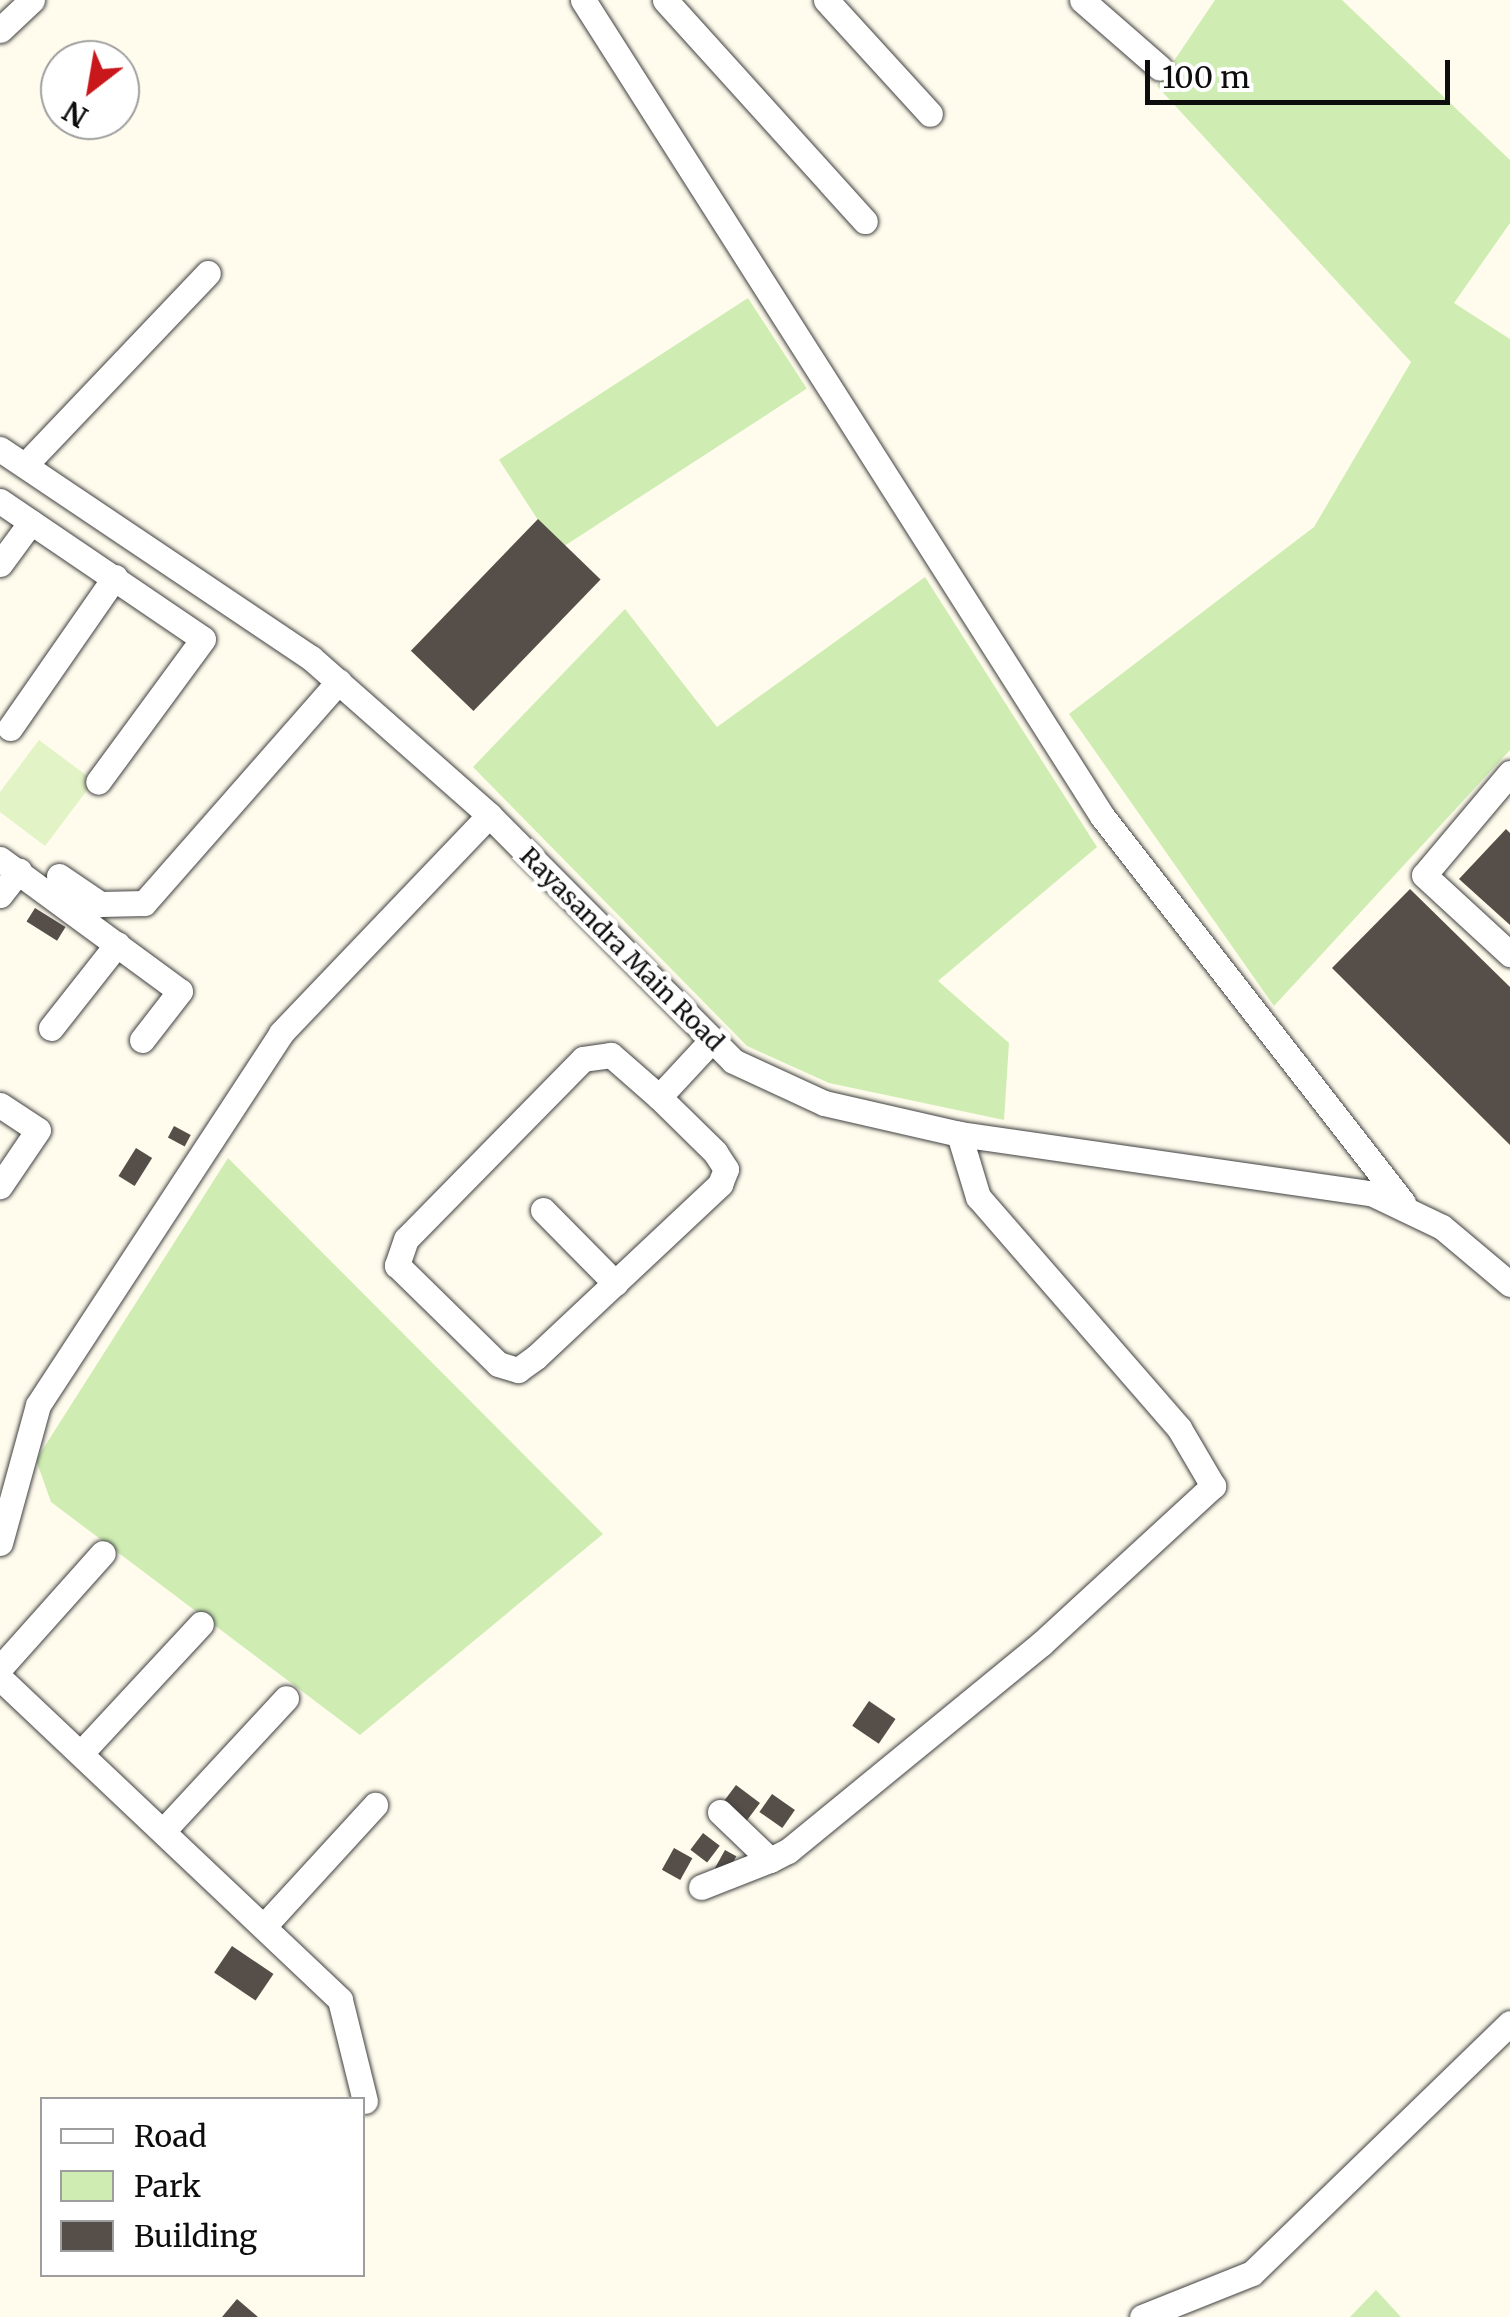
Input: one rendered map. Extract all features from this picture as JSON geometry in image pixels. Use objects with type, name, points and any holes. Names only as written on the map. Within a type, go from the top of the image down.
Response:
[{"type":"street","points":[[0,30],[32,0]]},
{"type":"street","points":[[583,0],[1102,816],[1404,1203]]},
{"type":"street","points":[[665,0],[865,221]]},
{"type":"street","points":[[826,0],[930,114]]},
{"type":"street","points":[[1082,0],[1160,68]]},
{"type":"street","points":[[7,456],[208,273]]},
{"type":"street","name":"Rayasandra Main Road","points":[[7,456],[338,682],[489,815],[712,1040],[778,1086],[959,1134],[1404,1203],[1510,1284]]},
{"type":"street","points":[[0,502],[203,639],[98,782]]},
{"type":"street","points":[[0,564],[30,522]]},
{"type":"street","points":[[10,728],[115,577]]},
{"type":"street","points":[[58,876],[100,904],[144,903],[338,682]]},
{"type":"street","points":[[1510,773],[1424,875],[1510,954]]},
{"type":"street","points":[[0,1544],[38,1405],[272,1048],[489,815]]},
{"type":"street","points":[[0,895],[10,865],[180,991],[142,1040]]},
{"type":"street","points":[[50,1028],[117,944]]},
{"type":"street","points":[[659,1097],[712,1040]]},
{"type":"street","points":[[594,1052],[611,1055],[659,1097],[726,1169],[615,1283],[518,1370],[498,1364],[410,1278],[396,1251],[594,1052]]},
{"type":"street","points":[[0,1105],[38,1130],[0,1186]]},
{"type":"street","points":[[701,1887],[770,1860],[1041,1644],[1213,1486],[1179,1428],[978,1197],[959,1134]]},
{"type":"street","points":[[543,1210],[615,1283]]},
{"type":"street","points":[[0,1668],[102,1553]]},
{"type":"street","points":[[81,1754],[200,1624]]},
{"type":"street","points":[[0,1678],[340,2000],[364,2097]]},
{"type":"street","points":[[163,1831],[286,1698]]},
{"type":"street","points":[[265,1925],[375,1804]]},
{"type":"street","points":[[720,1812],[770,1860]]},
{"type":"street","points":[[1142,2317],[1252,2273],[1510,2023]]},
{"type":"green space","points":[[1215,0],[1342,0],[1510,160],[1510,223],[1454,303],[1510,339],[1510,750],[1274,1006],[1069,714],[1314,527],[1411,362],[1157,86]]},
{"type":"green space","points":[[748,298],[807,389],[558,550],[499,460]]},
{"type":"green space","points":[[925,577],[1097,847],[938,981],[1009,1043],[1004,1120],[829,1083],[747,1046],[473,767],[625,609],[717,727]]},
{"type":"green space","points":[[39,740],[94,781],[45,846],[0,812],[0,792]]},
{"type":"green space","points":[[228,1158],[603,1534],[360,1735],[51,1502],[36,1460]]},
{"type":"green space","points":[[1376,2290],[1401,2317],[1350,2317]]},
{"type":"building","points":[[538,519],[601,579],[473,711],[411,651]]},
{"type":"building","points":[[1506,829],[1510,833],[1510,925],[1459,879]]},
{"type":"building","points":[[1410,889],[1510,987],[1510,1145],[1332,968]]},
{"type":"building","points":[[35,908],[66,927],[57,941],[27,922]]},
{"type":"building","points":[[174,1126],[191,1135],[185,1146],[168,1137]]},
{"type":"building","points":[[136,1148],[152,1158],[135,1186],[119,1176]]},
{"type":"building","points":[[869,1701],[896,1719],[879,1744],[852,1726]]},
{"type":"building","points":[[736,1785],[760,1803],[745,1823],[721,1805]]},
{"type":"building","points":[[772,1794],[795,1810],[782,1828],[759,1812]]},
{"type":"building","points":[[703,1833],[720,1846],[707,1862],[690,1850]]},
{"type":"building","points":[[674,1848],[692,1858],[680,1880],[662,1870]]},
{"type":"building","points":[[725,1850],[736,1856],[726,1875],[715,1868]]},
{"type":"building","points":[[232,1946],[273,1974],[256,2000],[214,1973]]},
{"type":"building","points":[[237,2299],[258,2317],[222,2317]]}]
